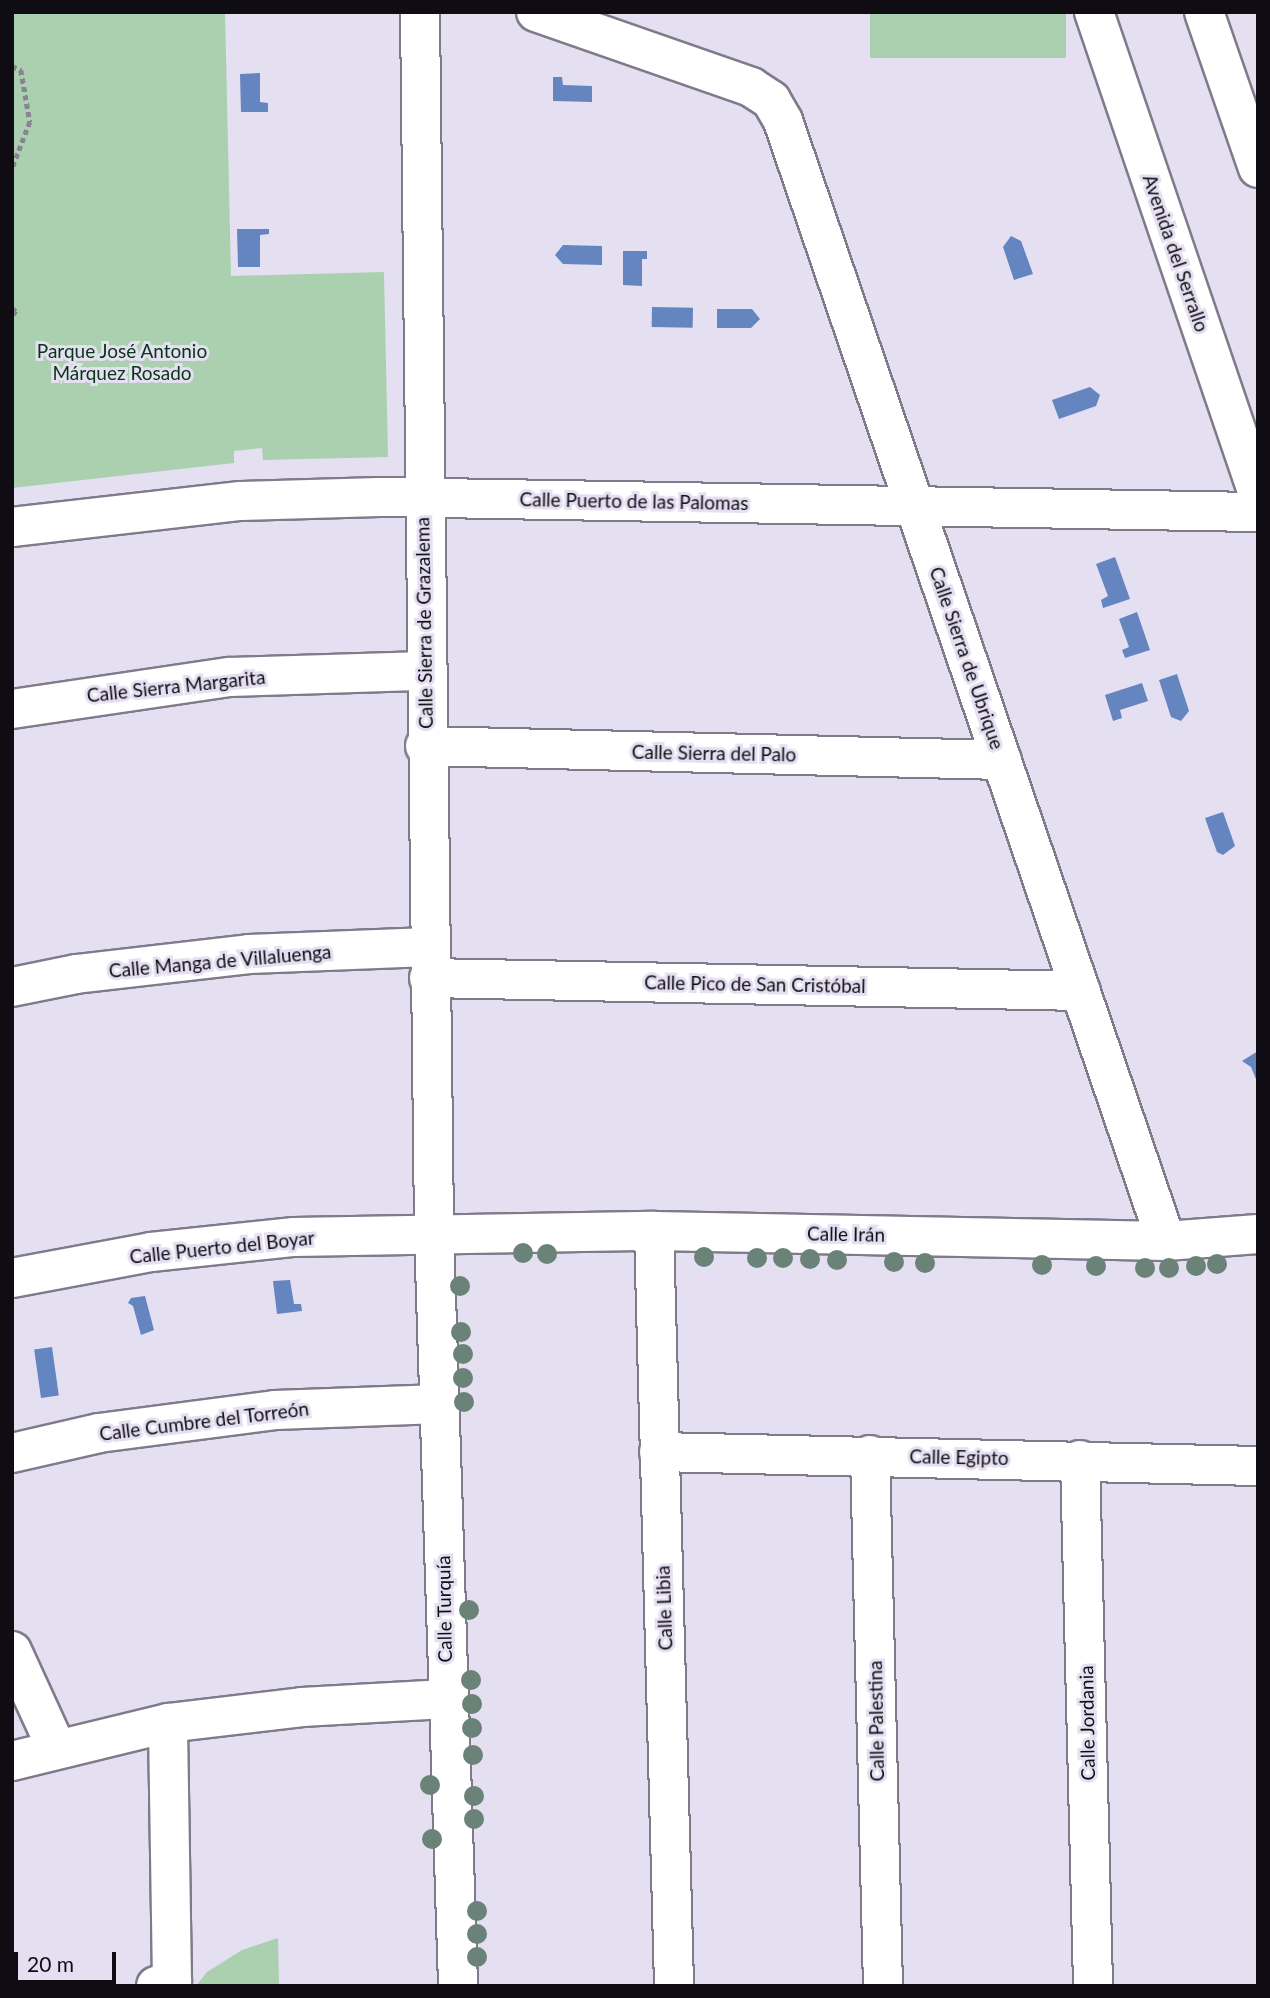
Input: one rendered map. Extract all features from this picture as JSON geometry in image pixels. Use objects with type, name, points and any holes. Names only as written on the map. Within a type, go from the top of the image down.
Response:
[{"type":"street","name":"Calle Sierra de Grazalema","points":[[420,12],[422,497],[434,1233]]},
{"type":"street","points":[[536,12],[618,26]]},
{"type":"street","name":"Avenida del Serrallo","points":[[1094,12],[1258,494]]},
{"type":"street","points":[[1204,12],[1258,168]]},
{"type":"street","name":"Calle Sierra de Ubrique","points":[[618,26],[751,87],[771,100],[783,121],[1166,1241]]},
{"type":"street","name":"Calle Puerto de las Palomas","points":[[12,527],[241,501],[422,497],[1258,512]]},
{"type":"street","name":"Calle Sierra Margarita","points":[[12,709],[230,677],[425,671]]},
{"type":"street","name":"Calle Sierra del Palo","points":[[425,746],[1002,760]]},
{"type":"street","name":"Calle Manga de Villaluenga","points":[[12,987],[76,974],[249,954],[429,962]]},
{"type":"street","name":"Calle Pico de San Cristóbal","points":[[429,962],[1081,990]]},
{"type":"street","name":"Calle Irán","points":[[434,1233],[654,1231],[1166,1241],[1258,1234]]},
{"type":"street","name":"Calle Libia","points":[[654,1231],[674,1986]]},
{"type":"street","name":"Calle Puerto del Boyar","points":[[12,1278],[151,1252],[294,1237],[434,1233]]},
{"type":"street","name":"Calle Turquía","points":[[434,1233],[446,1699],[457,1986]]},
{"type":"street","name":"Calle Cumbre del Torreón","points":[[12,1453],[99,1433],[275,1410],[440,1404]]},
{"type":"street","name":"Calle Egipto","points":[[659,1452],[1258,1466]]},
{"type":"street","name":"Calle Palestina","points":[[870,1455],[883,1986]]},
{"type":"street","name":"Calle Jordania","points":[[1080,1460],[1094,1986]]},
{"type":"street","points":[[12,1651],[55,1747]]},
{"type":"street","points":[[12,1761],[55,1747],[168,1723],[302,1707],[446,1699]]},
{"type":"street","points":[[156,1986],[172,1981],[168,1723]]},
{"type":"path","points":[[12,66],[21,70],[30,122],[12,169]]},
{"type":"path","points":[[12,308],[16,311],[12,317]]},
{"type":"green space","name":"Parque José Antonio Márquez Rosado","points":[[12,12],[225,12],[231,276],[384,272],[388,457],[263,460],[262,448],[234,451],[234,463],[12,488]]},
{"type":"green space","points":[[870,12],[1066,12],[1066,58],[870,58]]},
{"type":"green space","points":[[278,1938],[279,1986],[196,1986],[207,1972],[242,1950]]},
{"type":"water","points":[[260,73],[260,102],[268,103],[268,112],[241,112],[240,74]]},
{"type":"water","points":[[553,77],[562,77],[563,85],[592,86],[592,102],[553,101]]},
{"type":"water","points":[[237,229],[269,229],[269,234],[260,235],[260,267],[238,267]]},
{"type":"water","points":[[1011,236],[1021,241],[1033,274],[1014,280],[1003,247]]},
{"type":"water","points":[[563,245],[602,246],[602,265],[563,264],[555,255]]},
{"type":"water","points":[[623,251],[647,251],[647,259],[642,259],[642,286],[623,285]]},
{"type":"water","points":[[652,307],[693,308],[693,328],[652,327]]},
{"type":"water","points":[[717,309],[752,309],[760,319],[751,328],[717,328]]},
{"type":"water","points":[[1090,387],[1100,395],[1096,406],[1059,419],[1052,400]]},
{"type":"water","points":[[1115,557],[1130,599],[1103,608],[1101,600],[1108,596],[1096,564]]},
{"type":"water","points":[[1137,612],[1150,650],[1125,658],[1122,650],[1129,647],[1119,619]]},
{"type":"water","points":[[1177,674],[1189,711],[1181,721],[1171,717],[1159,680]]},
{"type":"water","points":[[1142,683],[1148,701],[1120,710],[1122,718],[1113,721],[1105,695]]},
{"type":"water","points":[[1223,812],[1235,846],[1223,855],[1217,852],[1205,818]]},
{"type":"water","points":[[1258,1051],[1258,1084],[1251,1067],[1242,1061]]},
{"type":"water","points":[[290,1280],[294,1304],[301,1304],[302,1311],[277,1314],[273,1281]]},
{"type":"water","points":[[145,1296],[154,1330],[141,1335],[133,1306],[128,1303],[131,1298]]},
{"type":"water","points":[[52,1347],[59,1396],[41,1398],[34,1350]]}]
